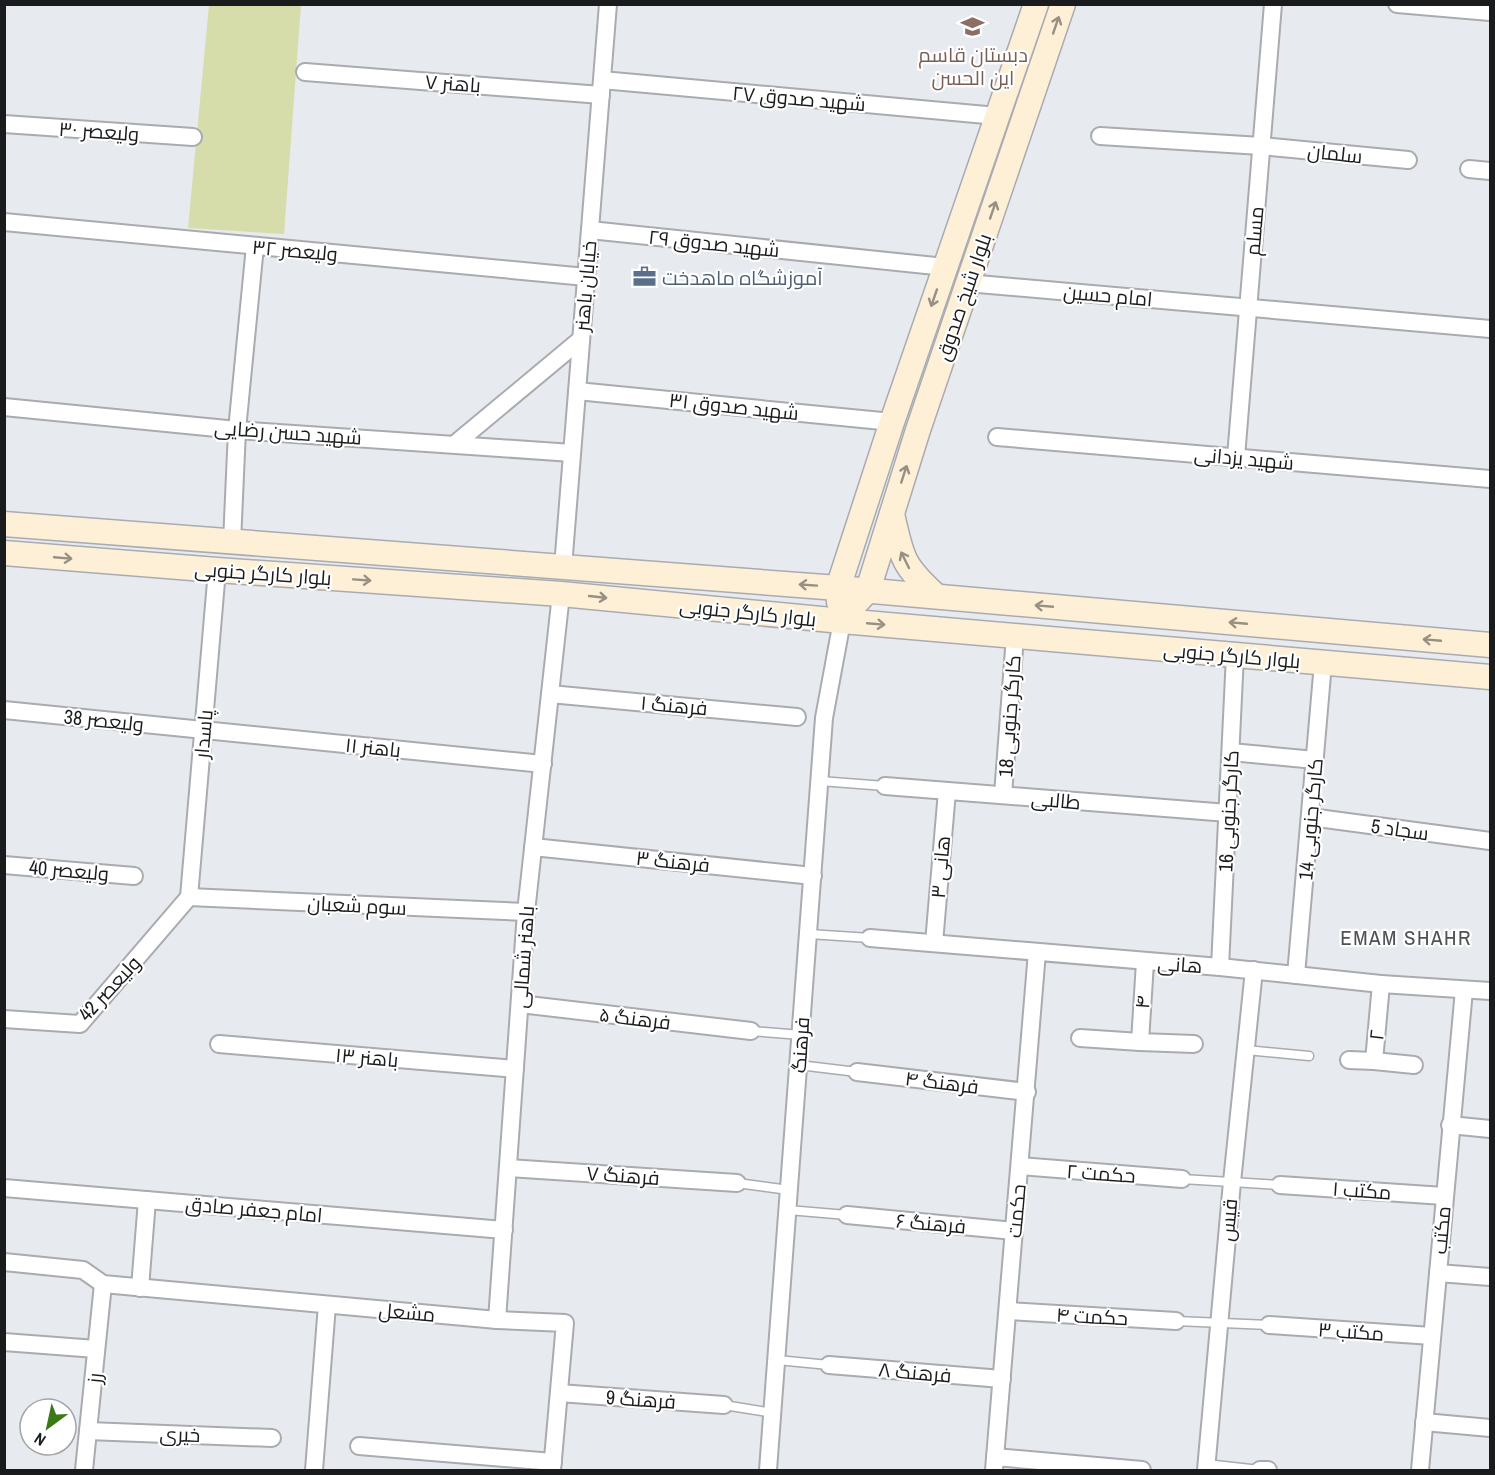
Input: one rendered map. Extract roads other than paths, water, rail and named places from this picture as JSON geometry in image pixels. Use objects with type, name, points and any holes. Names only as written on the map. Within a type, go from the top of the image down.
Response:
[{"type":"main road","name":"بلوار شیخ صدوق","points":[[838,588],[892,422],[1036,4]]},
{"type":"main road","name":"بلوار شیخ صدوق","points":[[868,590],[967,283],[1063,4]]},
{"type":"main road","points":[[892,513],[901,553],[906,564],[915,577],[936,596]]},
{"type":"main road","name":"بلوار کارگر جنوبی","points":[[4,524],[868,590],[1491,645]]},
{"type":"main road","name":"بلوار کارگر جنوبی","points":[[4,553],[561,594],[842,621],[1491,677]]},
{"type":"main road","points":[[516,591],[527,580],[529,572],[523,564]]},
{"type":"main road","points":[[561,594],[563,567]]},
{"type":"main road","points":[[838,588],[842,621]]},
{"type":"main road","points":[[842,621],[868,590]]},
{"type":"street","name":"خیابان باهنر","points":[[563,567],[608,4]]},
{"type":"street","name":"مسلم","points":[[1236,457],[1273,4]]},
{"type":"street","points":[[1397,4],[1491,12]]},
{"type":"street","name":"باهنر ۷","points":[[305,72],[601,87]]},
{"type":"street","name":"شهید صدوق ۲۷","points":[[601,87],[997,116]]},
{"type":"street","name":"ولیعصر ۳۰","points":[[4,124],[193,137]]},
{"type":"street","name":"سلمان","points":[[1100,136],[1261,146],[1408,160]]},
{"type":"street","points":[[1469,169],[1491,171]]},
{"type":"street","name":"ولیعصر ۳۲","points":[[4,222],[586,277]]},
{"type":"street","name":"شهید صدوق ۲۹","points":[[590,230],[945,267]]},
{"type":"street","points":[[232,542],[237,430],[255,246]]},
{"type":"street","name":"امام حسین","points":[[967,283],[1491,329]]},
{"type":"street","points":[[454,444],[580,340]]},
{"type":"street","name":"شهید صدوق ۳۱","points":[[577,391],[892,422]]},
{"type":"street","name":"شهید حسن رضایی","points":[[4,406],[237,430],[572,453]]},
{"type":"street","name":"شهید یزدانی","points":[[997,437],[1491,479]]},
{"type":"street","name":"پاسدار","points":[[189,897],[217,570]]},
{"type":"street","name":"باهنر شمالی","points":[[497,1320],[526,912],[561,594]]},
{"type":"street","name":"فرهنگ","points":[[768,1470],[824,718],[842,621]]},
{"type":"street","name":"کارگر جنوبی 18","points":[[1003,795],[1015,636]]},
{"type":"street","name":"کارگر جنوبی 16","points":[[1220,967],[1236,655]]},
{"type":"street","name":"کارگر جنوبی 14","points":[[1296,975],[1323,663]]},
{"type":"street","name":"فرهنگ ۱","points":[[550,694],[797,717]]},
{"type":"street","name":"ولیعصر 38","points":[[4,710],[204,730]]},
{"type":"street","name":"باهنر ۱۱","points":[[204,730],[543,764]]},
{"type":"street","points":[[1231,752],[1315,760]]},
{"type":"street","name":"طالبی","points":[[885,786],[1228,813]]},
{"type":"street","name":"هانی ۳","points":[[933,943],[947,791]]},
{"type":"street","name":"سجاد 5","points":[[1310,817],[1491,841]]},
{"type":"street","name":"فرهنگ ۳","points":[[533,847],[813,876]]},
{"type":"street","name":"ولیعصر 40","points":[[4,865],[134,876]]},
{"type":"street","name":"سوم شعبان","points":[[189,897],[526,912]]},
{"type":"street","name":"ولیعصر 42","points":[[4,1019],[80,1024],[189,897]]},
{"type":"street","name":"هانی","points":[[870,938],[1254,970],[1381,984],[1491,991]]},
{"type":"street","name":"حکمت","points":[[995,1464],[1038,952]]},
{"type":"street","name":"۴","points":[[1140,1041],[1145,962]]},
{"type":"street","name":"قیس","points":[[1206,1467],[1254,970]]},
{"type":"street","name":"۲","points":[[1349,1060],[1374,1061],[1381,984]]},
{"type":"street","name":"مکتب","points":[[1420,1470],[1464,990]]},
{"type":"street","name":"فرهنگ ۵","points":[[520,1004],[751,1031]]},
{"type":"street","points":[[1080,1038],[1194,1044]]},
{"type":"street","name":"باهنر ۱۳","points":[[219,1044],[515,1069]]},
{"type":"street","points":[[1374,1061],[1414,1065]]},
{"type":"street","name":"فرهنگ ۴","points":[[857,1072],[1027,1092]]},
{"type":"street","points":[[1450,1125],[1491,1129]]},
{"type":"street","name":"حکمت ۲","points":[[1020,1166],[1182,1179]]},
{"type":"street","name":"فرهنگ ۷","points":[[508,1168],[737,1183]]},
{"type":"street","name":"مکتب ۱","points":[[1280,1185],[1444,1196]]},
{"type":"street","name":"امام جعفر صادق","points":[[4,1188],[504,1230]]},
{"type":"street","points":[[140,1288],[147,1200]]},
{"type":"street","name":"فرهنگ ۶","points":[[847,1215],[1014,1231]]},
{"type":"street","points":[[4,1262],[83,1270],[103,1284]]},
{"type":"street","points":[[1438,1273],[1491,1277]]},
{"type":"street","name":"مشعل","points":[[103,1284],[497,1320],[565,1323],[553,1466]]},
{"type":"street","name":"رز","points":[[84,1470],[103,1284]]},
{"type":"street","points":[[314,1470],[327,1305]]},
{"type":"street","name":"حکمت ۴","points":[[1008,1311],[1176,1321]]},
{"type":"street","name":"مکتب ۳","points":[[1269,1325],[1432,1336]]},
{"type":"street","points":[[4,1342],[96,1349]]},
{"type":"street","name":"فرهنگ ۸","points":[[829,1365],[1002,1379]]},
{"type":"street","name":"فرهنگ 9","points":[[559,1393],[724,1405]]},
{"type":"street","points":[[1425,1422],[1491,1428]]},
{"type":"street","name":"خیری","points":[[88,1431],[272,1438]]},
{"type":"street","points":[[358,1446],[553,1466]]},
{"type":"street","points":[[995,1464],[1142,1470]]},
{"type":"street","points":[[1260,1470],[1268,1470]]},
{"type":"lane","points":[[820,781],[885,786]]},
{"type":"lane","points":[[809,934],[870,938]]},
{"type":"lane","points":[[751,1031],[801,1035]]},
{"type":"lane","points":[[1246,1050],[1309,1056]]},
{"type":"lane","points":[[799,1065],[857,1072]]},
{"type":"lane","points":[[1182,1179],[1280,1185]]},
{"type":"lane","points":[[737,1183],[789,1190]]},
{"type":"lane","points":[[788,1210],[847,1215]]},
{"type":"lane","points":[[1176,1321],[1269,1325]]},
{"type":"lane","points":[[777,1360],[829,1365]]},
{"type":"lane","points":[[724,1405],[773,1413]]},
{"type":"lane","points":[[1206,1467],[1260,1470]]},
{"type":"place","name":"دبستان قاسم این الحسن","points":[[973,26]]},
{"type":"place","name":"آموزشگاه ماهدخت","points":[[644,277]]},
{"type":"district","name":"EMAM SHAHR","points":[[1406,937]]}]
